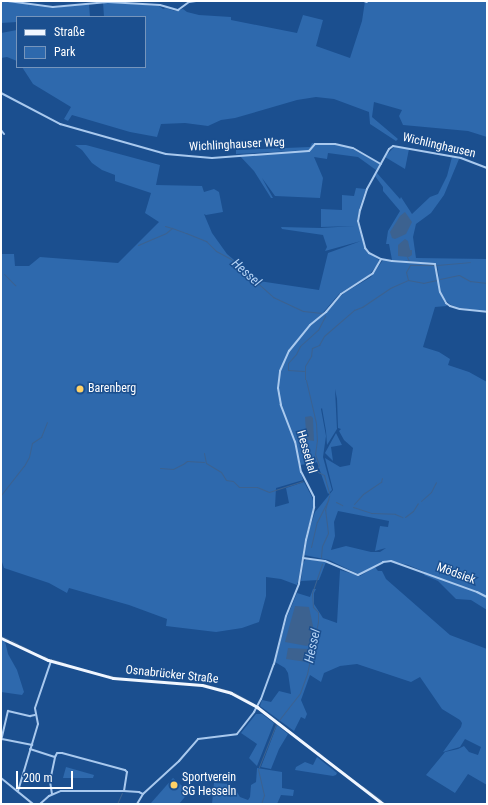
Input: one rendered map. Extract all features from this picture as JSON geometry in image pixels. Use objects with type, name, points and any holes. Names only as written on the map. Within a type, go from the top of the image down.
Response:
[{"type":"main road","name":"Osnabrücker Straße","points":[[1,638],[51,661],[113,678],[211,687],[240,697],[257,707],[383,804]]},
{"type":"street","points":[[8,1],[53,7],[104,2],[132,2],[160,5],[178,10],[189,2],[196,1]]},
{"type":"street","name":"Wichlinghauser Weg","points":[[1,93],[60,124],[166,154],[212,158],[308,151],[315,144],[334,144],[354,148],[381,164]]},
{"type":"street","points":[[1,130],[4,134]]},
{"type":"street","name":"Wichlinghausen","points":[[381,259],[366,250],[358,221],[367,189],[392,146],[461,158],[487,168]]},
{"type":"street","points":[[381,259],[435,264],[440,292],[446,303],[460,309],[487,312]]},
{"type":"street","name":"Hesseltal","points":[[137,804],[143,794],[179,761],[196,741],[202,738],[237,734],[257,707],[274,664],[286,616],[299,583],[315,503],[314,497],[300,472],[295,442],[283,414],[278,388],[280,371],[289,351],[310,325],[326,312],[341,294],[373,273],[381,259]]},
{"type":"street","name":"Mödsiek","points":[[303,558],[325,561],[358,575],[387,561],[419,570],[487,597]]},
{"type":"street","points":[[18,792],[38,724],[34,708],[51,661]]},
{"type":"street","points":[[32,745],[1,740],[8,711],[30,716],[35,715]]},
{"type":"street","points":[[30,749],[56,757]]},
{"type":"street","points":[[52,794],[50,781],[57,753],[62,753],[125,770],[127,772],[124,791]]},
{"type":"street","points":[[1,778],[33,804]]},
{"type":"street","points":[[40,804],[52,794],[62,790],[124,791],[139,792],[143,794]]},
{"type":"green space","points":[[1,1],[29,4],[28,8],[29,5],[52,8],[89,4],[90,16],[16,16],[16,22],[1,23]]},
{"type":"green space","points":[[365,1],[487,1],[487,137],[468,131],[403,125],[399,116],[402,110],[374,102],[372,117],[398,139],[396,141],[370,124],[369,112],[334,99],[316,97],[297,100],[235,118],[221,120],[208,126],[185,123],[161,124],[157,137],[130,132],[72,115],[68,121],[64,119],[71,107],[33,84],[23,68],[146,68],[146,16],[104,16],[103,2],[159,6],[163,9],[166,8],[175,11],[183,9],[187,12],[199,15],[231,17],[231,20],[297,33],[303,15],[323,20],[316,46],[350,58],[362,21]]},
{"type":"green space","points":[[16,30],[16,61],[7,57],[1,58],[1,33]]},
{"type":"green space","points":[[312,143],[347,146],[380,164],[376,170],[358,157],[328,153],[327,159],[314,157],[323,178],[320,198],[275,196],[262,178],[273,198],[271,198],[254,171],[239,155],[310,150],[236,154],[236,150],[310,147]]},
{"type":"green space","points":[[75,145],[86,145],[160,165],[156,185],[202,186],[204,192],[214,189],[219,192],[223,212],[206,215],[204,214],[212,233],[227,254],[259,281],[319,290],[328,253],[361,241],[325,251],[327,247],[323,235],[282,229],[281,227],[320,228],[355,226],[321,227],[321,209],[342,210],[342,195],[354,196],[356,188],[366,189],[357,221],[365,250],[379,260],[378,264],[369,275],[339,294],[320,318],[344,293],[371,277],[383,260],[434,265],[439,278],[437,265],[435,264],[392,260],[389,244],[386,244],[388,231],[400,211],[383,191],[383,187],[375,176],[377,173],[400,199],[401,197],[412,214],[430,197],[438,194],[447,176],[452,157],[459,159],[444,195],[431,213],[416,224],[413,237],[416,258],[487,259],[487,312],[460,308],[451,305],[444,299],[443,300],[447,306],[435,307],[423,347],[439,352],[450,359],[448,365],[469,372],[487,382],[487,610],[471,600],[456,599],[438,581],[424,575],[425,572],[408,565],[387,560],[358,574],[329,560],[304,555],[306,540],[315,512],[333,490],[325,458],[340,467],[350,465],[353,448],[344,440],[339,431],[341,429],[338,428],[337,399],[335,389],[337,429],[327,445],[326,431],[322,408],[321,409],[326,436],[323,457],[332,490],[328,494],[317,462],[307,468],[306,464],[300,465],[300,462],[298,462],[303,480],[276,488],[275,507],[289,503],[286,488],[304,482],[312,497],[314,505],[305,540],[297,585],[281,579],[266,577],[266,596],[259,622],[242,628],[216,632],[166,626],[167,619],[129,605],[69,588],[67,593],[49,583],[4,568],[1,559],[1,254],[14,254],[15,266],[29,266],[40,257],[118,263],[159,222],[145,213],[151,193],[115,181],[115,175],[102,170],[92,163],[82,150]],"holes":[[[338,511],[389,521],[388,527],[380,526],[375,551],[386,548],[380,552],[371,552],[346,546],[331,550],[335,536],[334,522]]]},
{"type":"green space","points":[[394,147],[409,149],[405,169],[385,157]]},
{"type":"green space","points":[[336,433],[342,445],[331,447],[333,461],[325,453]]},
{"type":"green space","points":[[306,559],[326,562],[319,580],[301,581],[303,563]]},
{"type":"green space","points":[[375,567],[378,571],[382,571],[386,579],[450,635],[487,649],[487,785],[468,774],[455,793],[426,775],[445,752],[464,746],[469,752],[478,755],[481,747],[465,739],[460,747],[443,752],[461,727],[462,723],[460,720],[442,709],[420,677],[411,682],[357,664],[340,666],[324,673],[321,682],[310,675],[301,700],[307,714],[305,719],[301,717],[294,731],[260,706],[262,700],[271,702],[279,691],[291,694],[288,673],[285,668],[275,662],[287,617],[297,593],[310,597],[313,589],[316,589],[314,593],[314,604],[323,618],[337,623],[340,570],[360,576]]},
{"type":"green space","points":[[1,640],[5,641],[8,654],[17,670],[24,692],[22,695],[1,692]]},
{"type":"green space","points":[[256,714],[262,714],[274,723],[257,766],[249,758],[257,744],[241,733]]},
{"type":"green space","points":[[277,725],[288,734],[279,749],[271,769],[261,767]]},
{"type":"green space","points":[[317,757],[337,773],[336,775],[333,776],[295,770],[296,767],[305,762],[313,765]]},
{"type":"green space","points":[[66,767],[94,775],[93,778],[63,778]]},
{"type":"green space","points":[[257,768],[282,772],[282,788],[294,790],[293,796],[281,795],[277,804],[212,804],[214,783],[231,784],[231,789],[235,789],[240,797],[248,800],[250,797],[251,785],[256,782]]},
{"type":"green space","name":"Sportverein SG Hesseln","points":[[173,778],[189,792],[179,804],[151,803]]},
{"type":"shaded area","points":[[405,212],[412,222],[406,234],[395,239],[392,238],[390,232],[400,216]]},
{"type":"shaded area","points":[[405,239],[408,241],[410,250],[412,250],[412,255],[409,257],[398,256],[398,245]]},
{"type":"shaded area","points":[[311,416],[313,418],[314,441],[307,440],[306,432],[305,417]]},
{"type":"shaded area","points":[[295,606],[309,607],[314,631],[312,642],[307,646],[285,642]]},
{"type":"shaded area","points":[[288,648],[309,649],[307,662],[286,659]]},
{"type":"waterway","name":"Hessel","points":[[165,226],[172,228]]},
{"type":"waterway","name":"Hessel","points":[[138,245],[166,233],[172,228],[186,233],[206,241],[216,251],[231,259],[273,297],[303,311],[322,313]]},
{"type":"waterway","name":"Hessel","points":[[407,257],[409,261]]},
{"type":"waterway","name":"Hessel","points":[[437,265],[470,262]]},
{"type":"waterway","name":"Hessel","points":[[408,280],[406,272],[410,265],[434,265]]},
{"type":"waterway","points":[[4,274],[15,285]]},
{"type":"waterway","name":"Hessel","points":[[440,279],[459,275],[470,281],[487,283]]},
{"type":"waterway","name":"Hessel","points":[[305,379],[305,366],[311,356],[312,348],[319,345],[324,336],[354,310],[362,307],[390,288],[408,280],[423,283],[437,280]]},
{"type":"waterway","name":"Hessel","points":[[304,371],[288,370],[288,363],[296,354],[300,346],[318,330],[325,316]]},
{"type":"waterway","name":"Hessel","points":[[306,380],[316,423],[317,440],[315,454],[319,465],[317,469],[318,472],[324,475],[329,493]]},
{"type":"waterway","points":[[1,495],[24,466],[29,457],[32,443],[41,437],[47,422]]},
{"type":"waterway","points":[[204,453],[206,463],[221,472],[226,480],[233,481],[239,487],[257,487],[269,492],[302,481]]},
{"type":"waterway","points":[[160,468],[173,469],[187,461],[204,462]]},
{"type":"waterway","points":[[354,504],[363,494],[381,482],[382,478]]},
{"type":"waterway","points":[[421,501],[431,492],[436,482]]},
{"type":"waterway","name":"Hessel","points":[[321,557],[322,546],[328,533],[325,510],[329,496]]},
{"type":"waterway","points":[[311,547],[317,522],[328,500]]},
{"type":"waterway","points":[[336,502],[342,505]]},
{"type":"waterway","points":[[405,517],[413,511],[418,503]]},
{"type":"waterway","points":[[353,507],[371,513],[395,514],[402,517]]},
{"type":"waterway","name":"Hessel","points":[[279,720],[300,693],[307,674],[318,622],[318,612],[313,607],[312,593],[322,564]]},
{"type":"waterway","points":[[1,636],[8,639]]},
{"type":"waterway","points":[[11,640],[18,644]]},
{"type":"waterway","points":[[20,645],[30,650]]},
{"type":"waterway","points":[[51,659],[65,663]]},
{"type":"waterway","points":[[108,675],[116,677]]},
{"type":"waterway","points":[[204,684],[230,691]]},
{"type":"waterway","points":[[233,692],[253,703]]},
{"type":"waterway","name":"Hessel","points":[[259,767],[276,724]]},
{"type":"waterway","points":[[318,752],[323,756]]},
{"type":"waterway","name":"Hessel","points":[[258,769],[264,795],[261,804]]},
{"type":"waterway","points":[[362,786],[381,800]]},
{"type":"waterway","points":[[117,804],[122,793]]},
{"type":"place","name":"Barenberg","points":[[80,389]]},
{"type":"place","name":"Sportverein SG Hesseln","points":[[174,785]]}]
